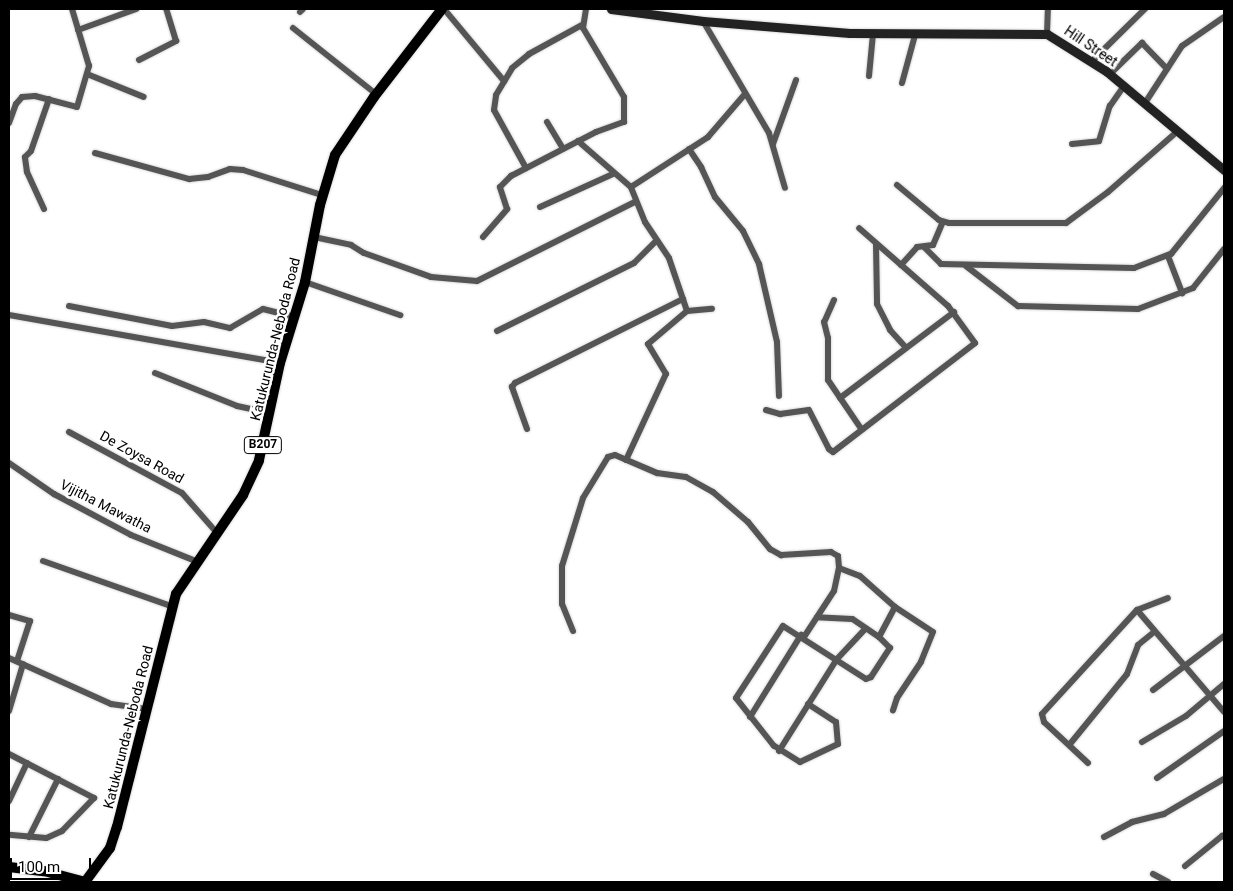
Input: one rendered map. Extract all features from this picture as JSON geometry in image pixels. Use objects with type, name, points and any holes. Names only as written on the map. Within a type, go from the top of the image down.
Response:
[{"type":"main road","name":"Katukurunda-Neboda Road","points":[[85,882],[112,842],[135,764],[171,606],[176,594],[252,477],[280,363],[305,282],[322,195],[340,146],[376,94],[443,9]]},
{"type":"main road","name":"Hill Street","points":[[611,9],[668,12],[703,21],[873,34],[1047,34],[1110,74],[1224,170]]},
{"type":"main road","points":[[9,867],[44,871],[85,882]]},
{"type":"street","points":[[9,123],[16,104],[22,98],[49,99],[77,107],[87,74],[88,59],[72,9]]},
{"type":"street","points":[[78,30],[136,9]]},
{"type":"street","points":[[139,60],[176,41],[166,9]]},
{"type":"street","points":[[443,9],[504,81]]},
{"type":"street","points":[[483,238],[507,209],[500,187],[526,168],[609,126],[622,124],[625,118],[621,91],[587,38],[582,25],[586,9]]},
{"type":"street","points":[[1047,34],[1048,9]]},
{"type":"street","points":[[1091,62],[1145,9]]},
{"type":"street","points":[[1145,103],[1182,46],[1224,16]]},
{"type":"street","points":[[703,21],[773,144],[785,188]]},
{"type":"street","points":[[526,168],[494,110],[504,81],[512,68],[529,54],[582,25]]},
{"type":"street","points":[[293,28],[376,94]]},
{"type":"street","points":[[869,76],[873,34]]},
{"type":"street","points":[[902,83],[916,35]]},
{"type":"street","points":[[1110,74],[1142,43],[1166,69]]},
{"type":"street","points":[[87,74],[144,97]]},
{"type":"street","points":[[773,144],[796,80]]},
{"type":"street","points":[[1072,144],[1099,141],[1110,106],[1124,86]]},
{"type":"street","points":[[631,187],[719,128],[745,94]]},
{"type":"street","points":[[44,209],[27,172],[25,158],[31,151],[49,99]]},
{"type":"street","points":[[547,122],[563,148]]},
{"type":"street","points":[[897,185],[944,222],[1066,223],[1108,192],[1178,131]]},
{"type":"street","points":[[578,141],[613,174],[631,187],[635,202],[656,241],[669,258],[687,312]]},
{"type":"street","points":[[689,149],[701,167],[715,197],[739,224],[757,258],[777,342],[779,396]]},
{"type":"street","points":[[95,153],[188,179],[208,177],[233,169],[272,177],[322,195]]},
{"type":"street","points":[[540,207],[613,174]]},
{"type":"street","points":[[924,247],[936,262],[966,266],[1123,270],[1168,256],[1224,188]]},
{"type":"street","points":[[314,237],[351,245],[364,253],[431,277],[477,281],[635,202]]},
{"type":"street","points":[[901,265],[914,249],[935,243],[944,222]]},
{"type":"street","points":[[766,410],[780,414],[809,410],[831,452],[974,346],[975,340],[954,312],[859,228]]},
{"type":"street","points":[[497,331],[634,263],[656,241]]},
{"type":"street","points":[[876,244],[877,304],[890,330],[906,348]]},
{"type":"street","points":[[966,266],[1014,304],[1022,306],[1138,309],[1193,288],[1224,249]]},
{"type":"street","points":[[1168,256],[1182,293]]},
{"type":"street","points":[[305,282],[400,315]]},
{"type":"street","points":[[527,429],[512,387],[515,383],[683,299]]},
{"type":"street","points":[[834,300],[824,322],[828,338],[828,380],[862,430]]},
{"type":"street","points":[[69,306],[172,326],[204,322],[227,328],[240,325],[248,316],[263,309],[295,317]]},
{"type":"street","points":[[626,460],[666,374],[648,344],[687,312],[712,309]]},
{"type":"street","points":[[840,398],[954,312]]},
{"type":"street","points":[[9,315],[280,363]]},
{"type":"street","points":[[155,372],[237,406],[269,414]]},
{"type":"street","name":"De Zoysa Road","points":[[69,432],[182,493],[217,533]]},
{"type":"street","points":[[573,631],[567,621],[560,585],[574,520],[608,457],[615,454],[657,473],[686,477],[713,492],[748,522],[770,549],[781,555],[831,552],[841,561],[834,591],[802,636],[750,717]]},
{"type":"street","name":"Vijitha Mawatha","points":[[9,463],[54,494],[132,535],[198,562]]},
{"type":"street","points":[[43,561],[101,584],[171,606]]},
{"type":"street","points":[[839,568],[851,571],[871,584],[895,608],[933,634],[894,710]]},
{"type":"street","points":[[1088,763],[1070,744],[1044,722],[1042,714],[1137,610],[1168,598]]},
{"type":"street","points":[[879,637],[895,608]]},
{"type":"street","points":[[1137,610],[1183,668],[1224,712]]},
{"type":"street","points":[[9,615],[30,621],[9,711]]},
{"type":"street","points":[[808,704],[836,722],[837,746],[800,762],[779,750],[750,717],[737,695],[781,627],[786,625],[869,678],[890,648],[879,637],[849,618],[817,617]]},
{"type":"street","points":[[779,750],[837,659],[866,628]]},
{"type":"street","points":[[1070,744],[1127,674],[1138,645],[1154,632]]},
{"type":"street","points":[[1152,690],[1224,636]]},
{"type":"street","points":[[9,658],[111,704],[146,709]]},
{"type":"street","points":[[1142,742],[1186,716],[1224,684]]},
{"type":"street","points":[[1157,778],[1224,731]]},
{"type":"street","points":[[9,754],[94,798],[62,831],[46,838],[9,835]]},
{"type":"street","points":[[9,801],[27,763]]},
{"type":"street","points":[[30,836],[58,779]]},
{"type":"street","points":[[1104,837],[1132,822],[1164,814],[1224,779]]},
{"type":"street","points":[[1185,866],[1222,836],[1224,837]]},
{"type":"street","points":[[1153,874],[1168,882]]}]
